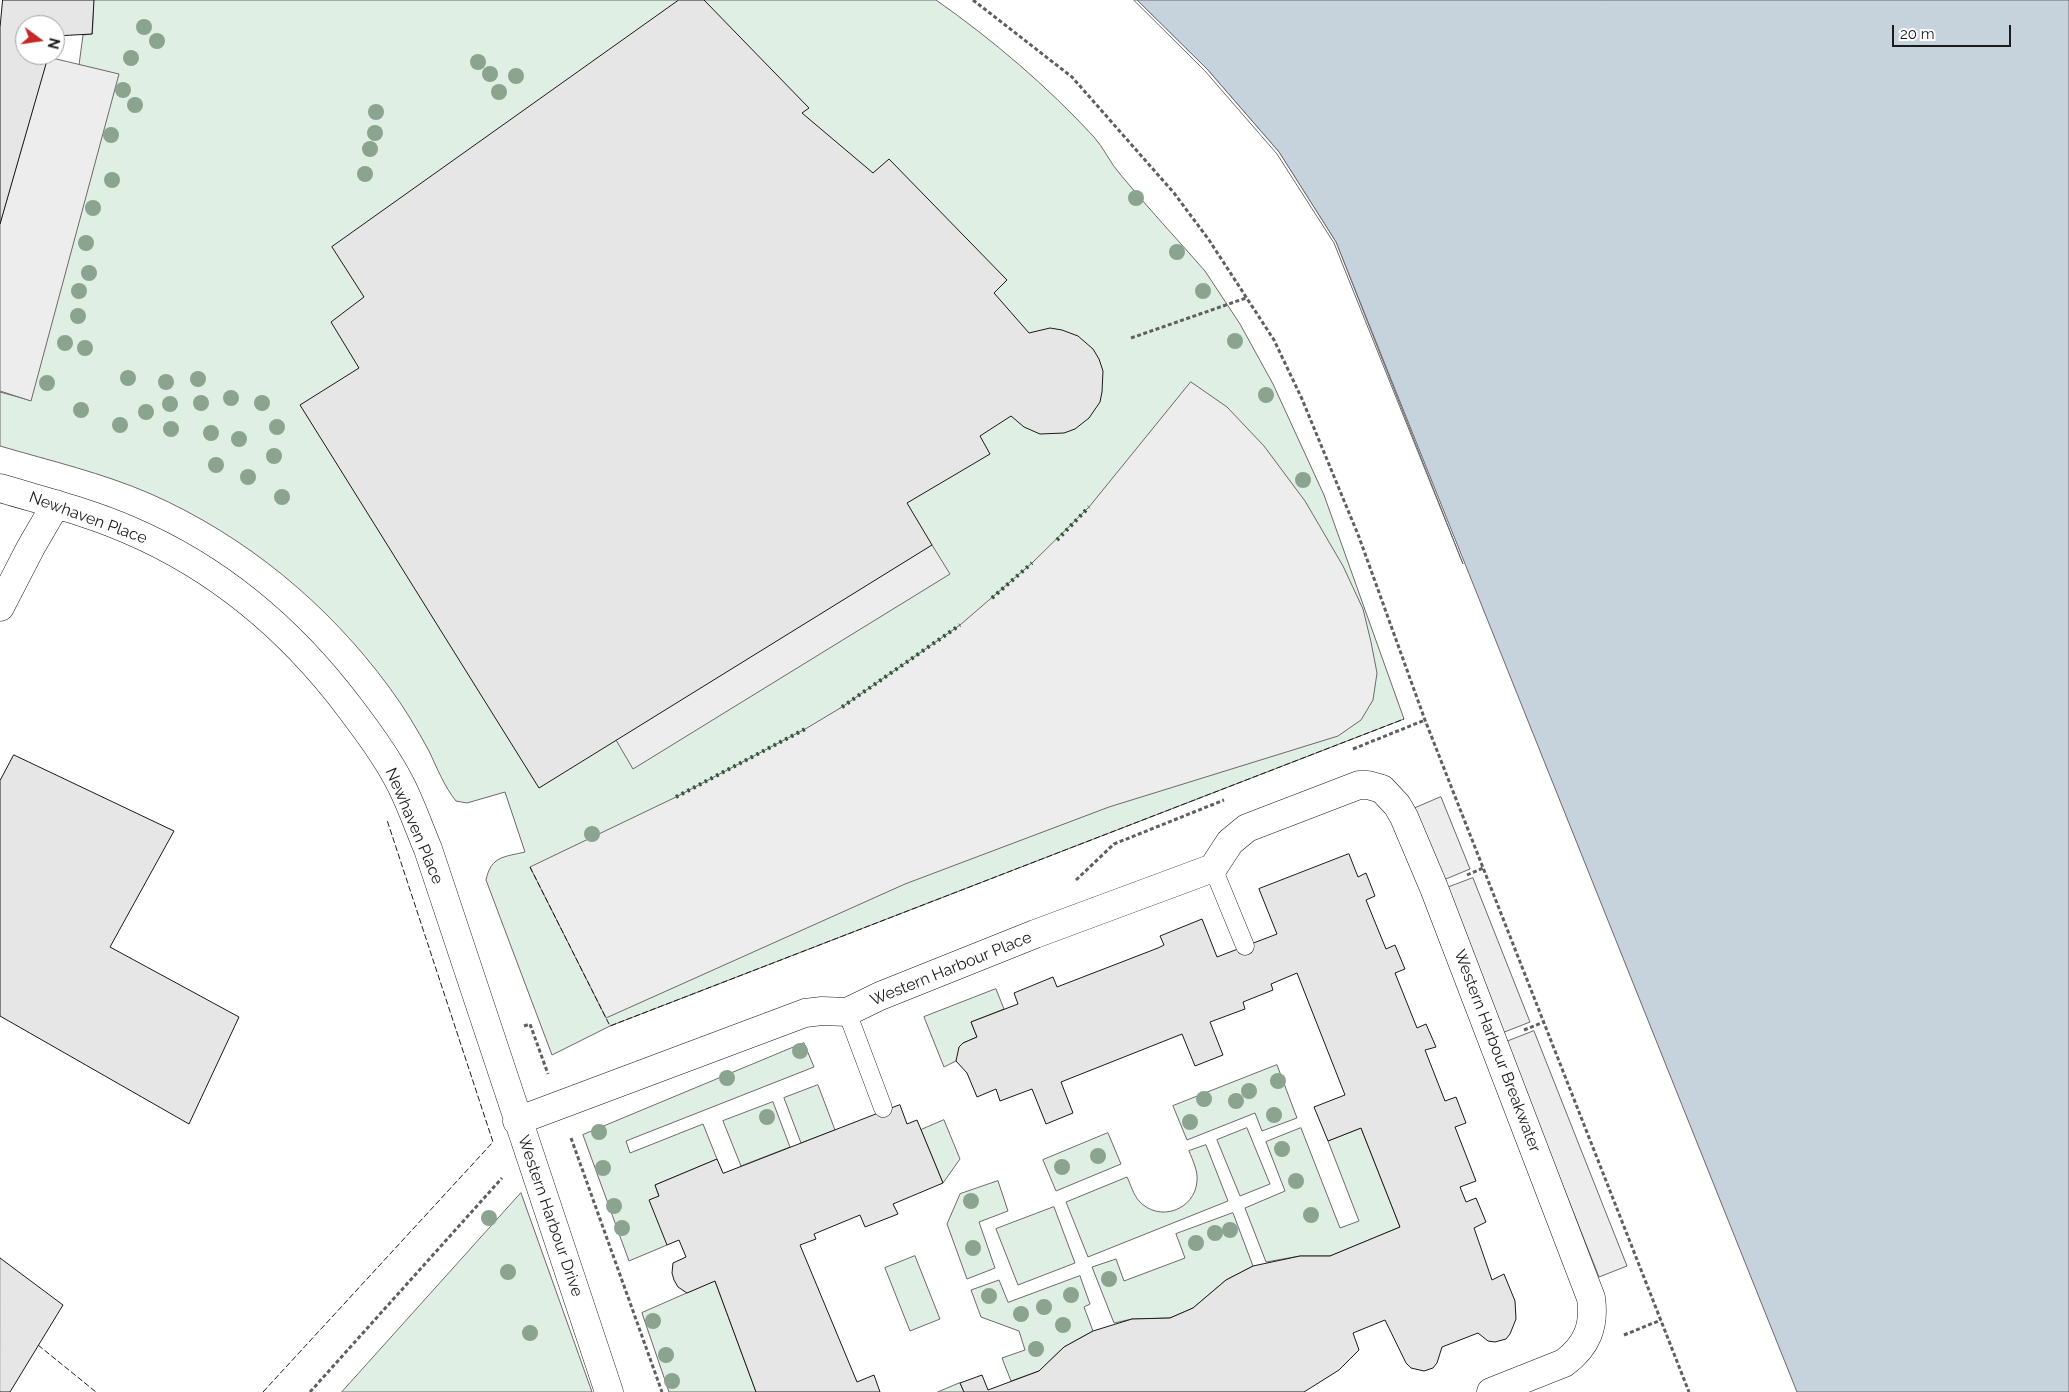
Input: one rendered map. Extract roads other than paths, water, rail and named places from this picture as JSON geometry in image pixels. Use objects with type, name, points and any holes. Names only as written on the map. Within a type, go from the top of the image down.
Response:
[{"type":"street","name":"Newhaven Place","points":[[0,488],[56,504],[129,530],[195,564],[270,618],[330,680],[374,739],[400,783],[428,850],[490,1041]]},
{"type":"street","points":[[0,607],[31,546],[56,504]]},
{"type":"street","name":"Western Harbour Breakwater","points":[[1213,868],[1230,842],[1247,828],[1359,785],[1368,785],[1382,789],[1397,805],[1434,888],[1591,1298],[1593,1312],[1588,1335],[1581,1347],[1564,1363],[1491,1392]]},
{"type":"street","name":"Western Harbour Place","points":[[517,1121],[806,1013],[822,1011],[847,1012],[880,996],[1034,934],[1213,868]]},
{"type":"street","name":"Western Harbour Drive","points":[[490,1041],[609,1392]]},
{"type":"lane","points":[[1213,868],[1245,946]]},
{"type":"lane","points":[[847,1012],[883,1108]]}]
